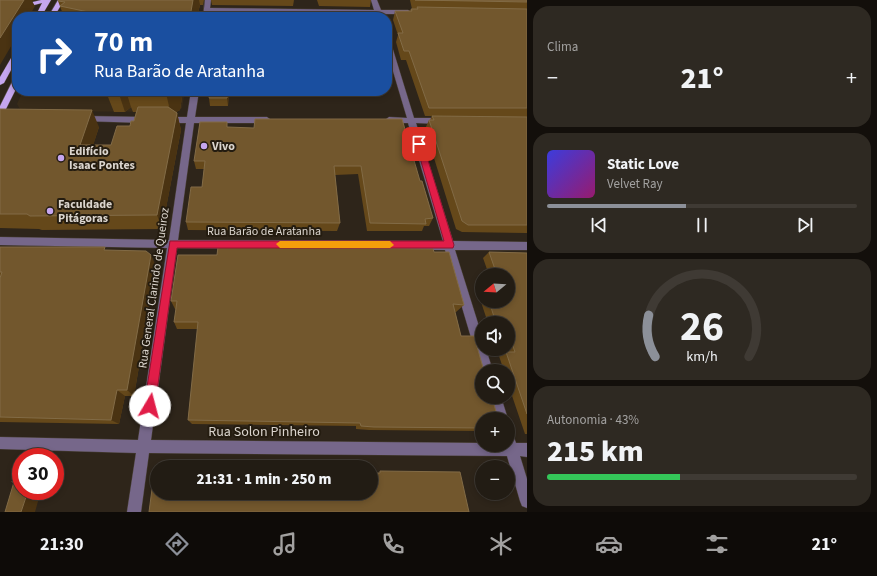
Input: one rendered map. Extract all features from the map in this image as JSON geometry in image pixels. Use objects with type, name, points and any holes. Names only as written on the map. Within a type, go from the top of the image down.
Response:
[{"type":"main road","points":[[0,12],[48,0]]},
{"type":"main road","points":[[41,12],[48,0]]},
{"type":"main road","points":[[54,12],[61,0]]},
{"type":"main road","points":[[0,83],[12,62]]},
{"type":"main road","points":[[0,113],[12,90]]},
{"type":"street","points":[[206,12],[208,0]]},
{"type":"street","points":[[374,0],[378,12]]},
{"type":"street","points":[[392,13],[412,12]]},
{"type":"street","points":[[392,56],[485,364]]},
{"type":"street","name":"Rua General Clarindo de Queiroz","points":[[134,512],[194,96]]},
{"type":"street","points":[[77,119],[272,120]]},
{"type":"street","points":[[382,120],[448,121]]},
{"type":"street","name":"Rua Barão de Aratanha","points":[[0,241],[173,244],[527,246]]},
{"type":"street","name":"Rua Solon Pinheiro","points":[[0,443],[144,446],[475,445]]},
{"type":"street","name":"Rua Solon Pinheiro","points":[[515,447],[527,450]]},
{"type":"street","points":[[511,452],[527,501]]},
{"type":"shaded area","points":[[21,96],[184,96],[182,108],[176,112],[21,111],[17,104]]},
{"type":"building","points":[[0,0],[24,0],[16,12],[12,12],[12,19],[0,38]]},
{"type":"building","points":[[193,0],[191,12],[88,12],[60,6],[65,2],[58,1]]},
{"type":"building","points":[[415,0],[527,0],[527,2]]},
{"type":"building","points":[[417,7],[527,9],[527,108],[429,108],[409,51],[404,51],[398,33],[403,33],[395,11],[412,11],[411,9],[418,9]]},
{"type":"building","points":[[210,96],[227,96],[227,98],[209,98]]},
{"type":"building","points":[[138,107],[168,107],[177,113],[157,215],[30,216],[27,214],[0,214],[0,109],[92,110],[80,145],[111,145],[117,126],[130,126],[131,121],[134,121]]},
{"type":"building","points":[[432,116],[527,117],[527,225],[468,225],[462,221],[429,120],[434,120]]},
{"type":"building","points":[[255,119],[402,119],[420,181],[422,181],[433,218],[425,219],[426,224],[370,223],[361,166],[334,166],[340,223],[186,222],[191,187],[202,187],[205,161],[194,161],[200,122],[227,122],[227,127],[254,128]]},
{"type":"building","points":[[0,247],[105,247],[104,250],[146,251],[151,255],[127,390],[117,390],[111,420],[0,417],[0,278],[2,272],[0,272]]},
{"type":"building","points":[[218,247],[433,249],[434,252],[449,252],[464,305],[453,304],[461,336],[474,336],[475,356],[480,356],[482,364],[475,364],[475,404],[494,404],[496,412],[475,412],[475,428],[374,427],[361,426],[360,423],[188,420],[198,322],[174,322],[177,301],[171,301],[178,255],[217,255]]},
{"type":"building","points":[[489,252],[527,253],[527,414],[515,379],[515,364],[510,364],[507,356],[515,356],[515,316],[494,316],[491,308],[515,308],[515,268],[495,268]]},
{"type":"building","points":[[380,471],[460,472],[469,512],[149,512],[151,500],[378,500],[378,473],[380,473]]},
{"type":"building","points":[[12,489],[12,500],[25,500],[21,512],[5,512]]},
{"type":"slow traffic","points":[[280,244],[390,245]]},
{"type":"place","name":"Vivo","points":[[204,146]]},
{"type":"place","name":"Edifício Isaac Pontes","points":[[61,158]]},
{"type":"place","name":"Faculdade Pitágoras","points":[[50,211]]},
{"type":"route","points":[[150,406],[173,244],[450,245],[419,144]]}]
